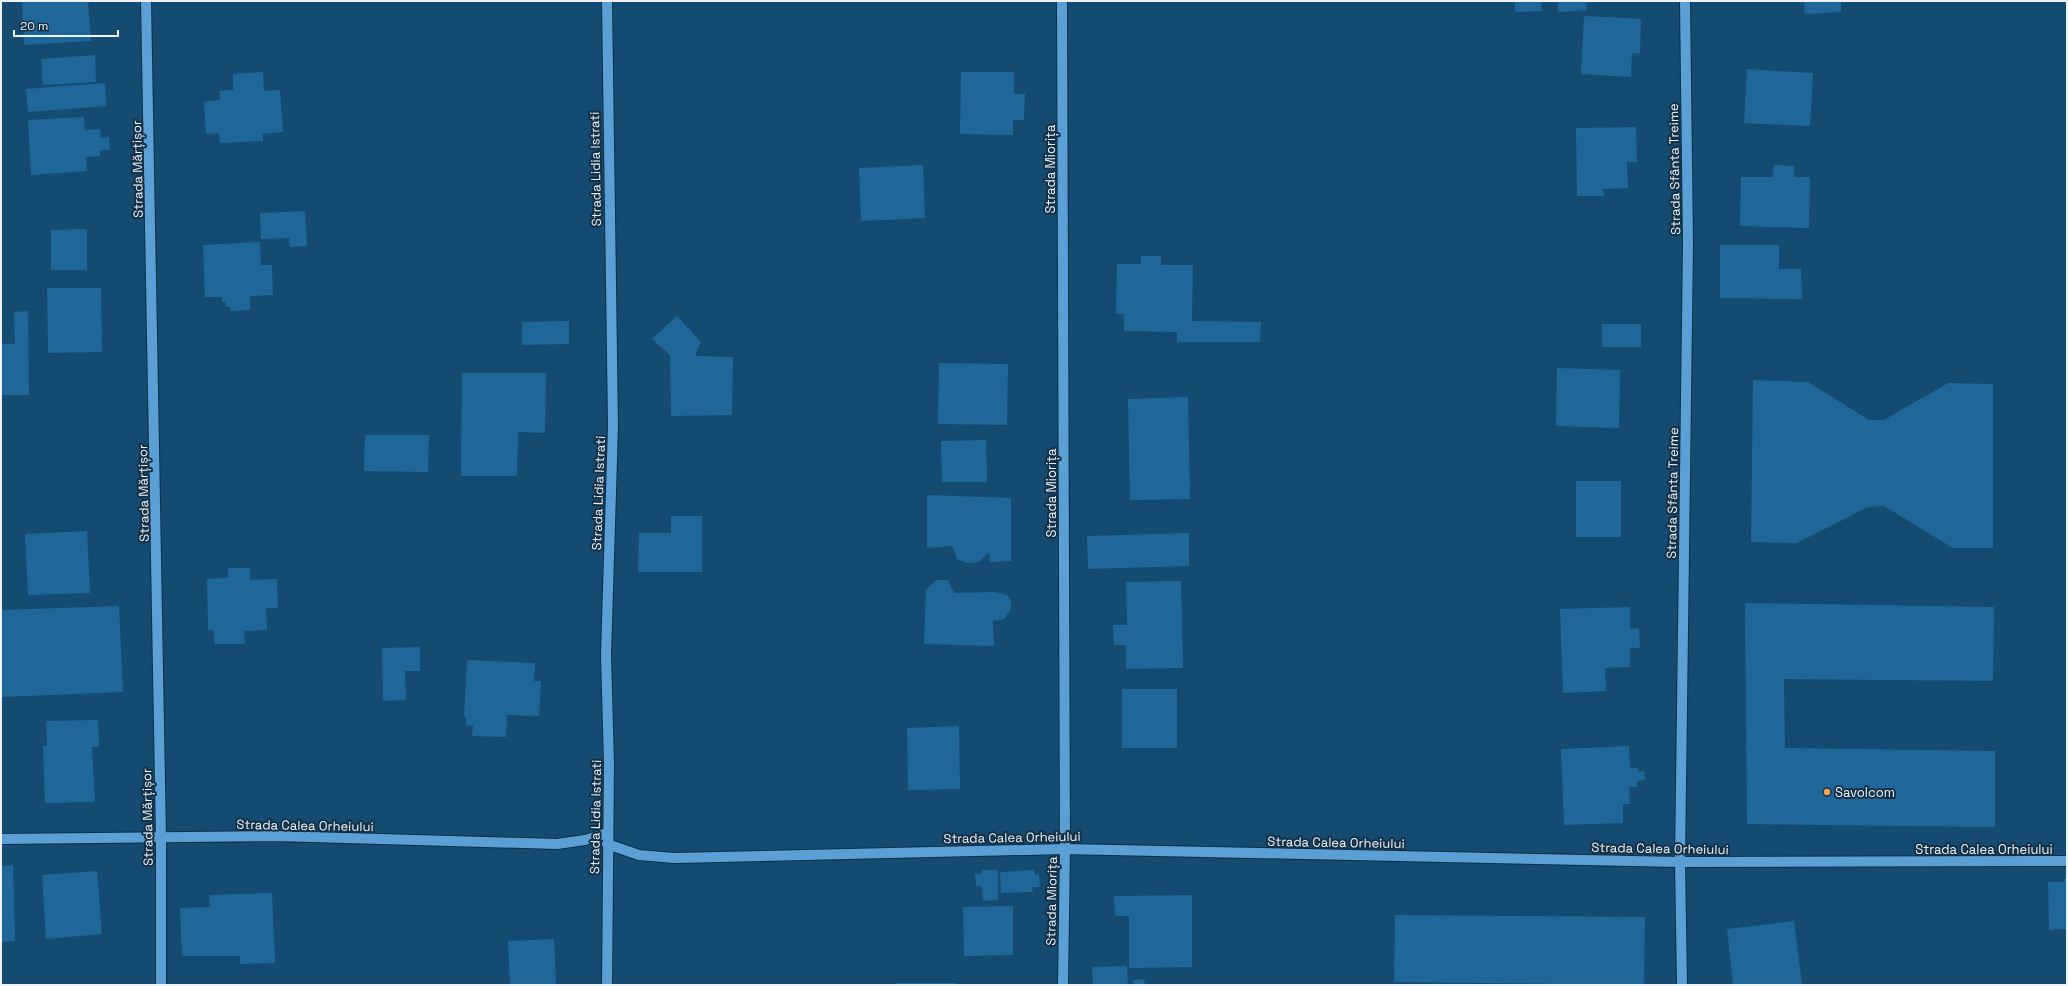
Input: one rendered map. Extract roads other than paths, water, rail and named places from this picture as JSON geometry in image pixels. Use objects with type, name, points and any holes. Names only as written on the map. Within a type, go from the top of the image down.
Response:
[{"type":"street","name":"Strada Mărțișor","points":[[146,1],[161,838],[161,985]]},
{"type":"street","name":"Strada Lidia Istrati","points":[[607,1],[613,426],[606,655],[609,764],[607,844],[607,985]]},
{"type":"street","name":"Strada Miorița","points":[[1062,1],[1065,849],[1064,985]]},
{"type":"street","name":"Strada Sfânta Treime","points":[[1682,985],[1680,862],[1688,243],[1685,1]]},
{"type":"street","name":"Strada Calea Orheiului","points":[[1,839],[277,836],[557,844],[585,840],[608,833]]},
{"type":"street","name":"Strada Calea Orheiului","points":[[607,844],[638,855],[674,858],[1065,849],[1680,862],[2067,861]]},
{"type":"place","name":"Savolcom","points":[[1827,792]]}]
